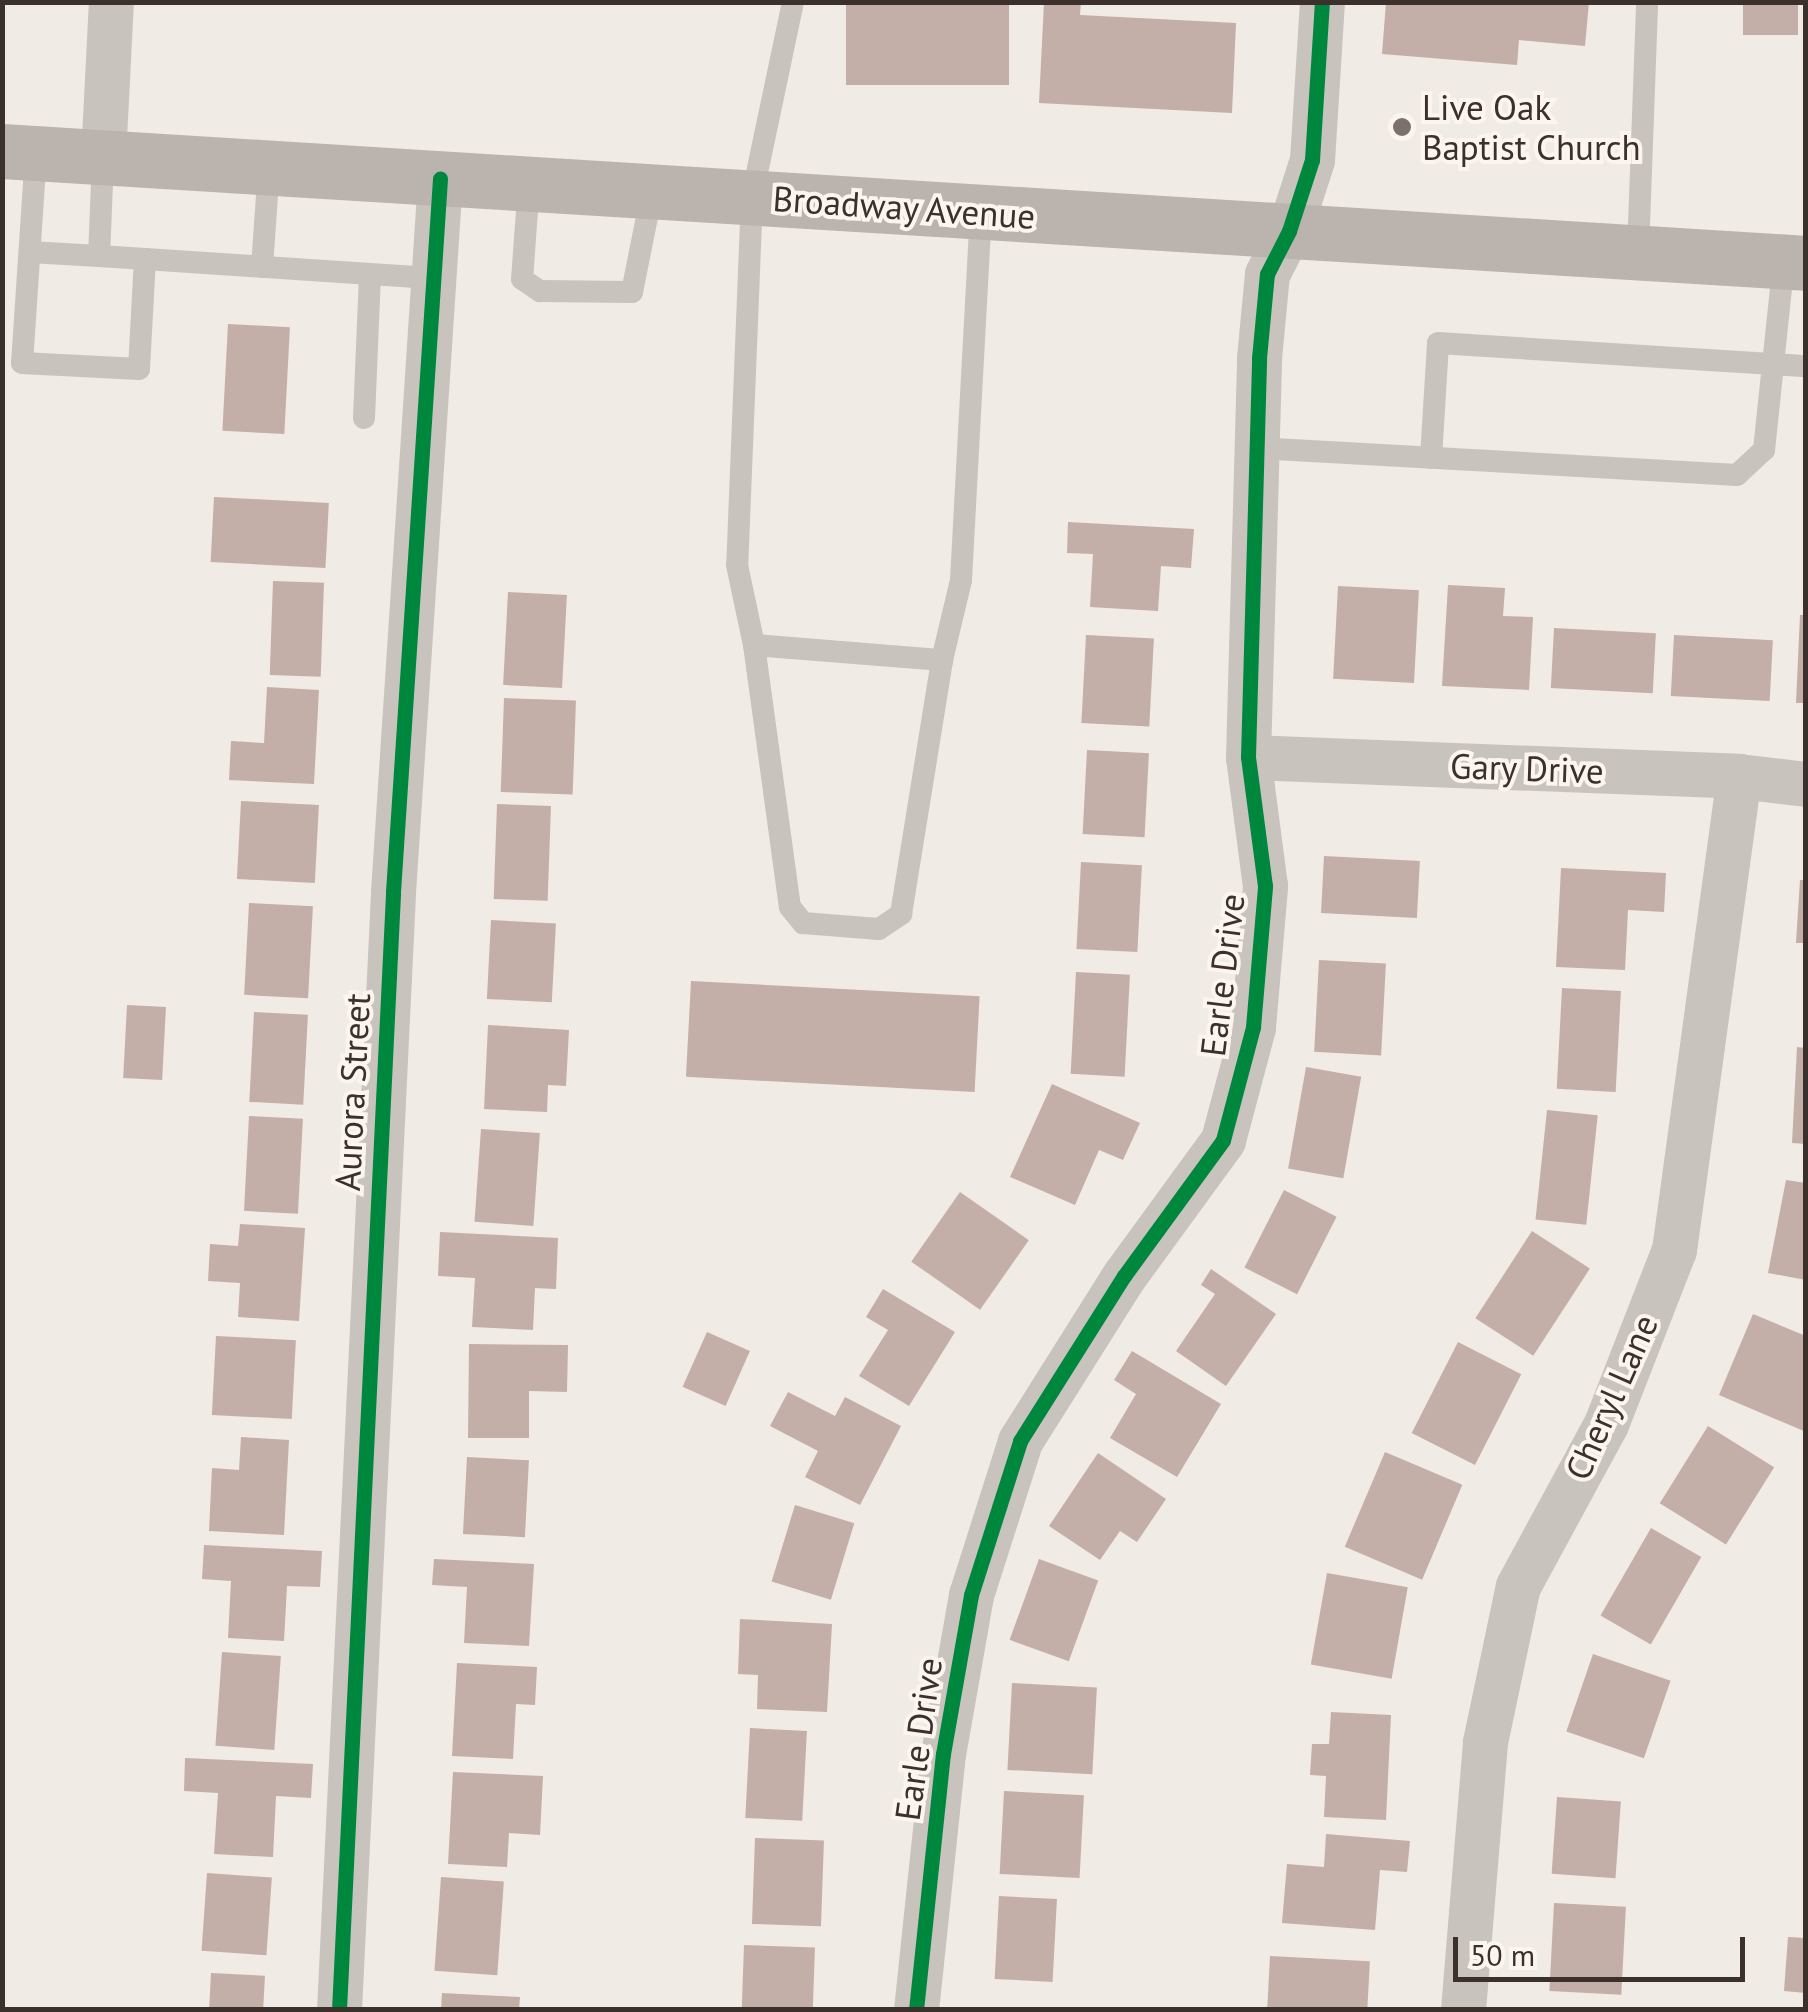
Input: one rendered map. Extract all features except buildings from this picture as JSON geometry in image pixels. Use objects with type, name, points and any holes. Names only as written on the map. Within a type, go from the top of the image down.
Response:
[{"type":"main road","name":"Broadway Avenue","points":[[20,152],[1795,262]]},
{"type":"street","points":[[103,158],[111,2]]},
{"type":"street","name":"Earle Drive","points":[[916,2010],[943,1754],[965,1630],[972,1594],[1020,1441],[1124,1276],[1223,1140],[1253,1027],[1264,886],[1248,758],[1256,448],[1268,274],[1289,231],[1312,160],[1322,2]]},
{"type":"street","name":"Aurora Street","points":[[340,2010],[392,892],[440,178]]},
{"type":"street","name":"Gary Drive","points":[[1248,758],[1739,776],[1806,784]]},
{"type":"street","name":"Cheryl Lane","points":[[1463,2010],[1485,1742],[1518,1586],[1606,1424],[1674,1250],[1739,776]]},
{"type":"lane","points":[[793,2],[752,198],[737,565],[754,645],[790,907],[803,923],[879,928],[901,914],[942,660],[961,580],[981,212]]},
{"type":"lane","points":[[1638,252],[1648,2]]},
{"type":"lane","points":[[20,152],[30,252],[22,363],[139,369],[146,259]]},
{"type":"lane","points":[[99,256],[103,158]]},
{"type":"lane","points":[[262,267],[268,168]]},
{"type":"lane","points":[[529,184],[522,279],[540,291],[632,292],[652,192]]},
{"type":"lane","points":[[30,252],[434,278]]},
{"type":"lane","points":[[1256,448],[1737,475],[1764,450],[1795,262]]},
{"type":"lane","points":[[364,418],[370,274]]},
{"type":"lane","points":[[1431,458],[1438,343],[1806,366]]},
{"type":"lane","points":[[754,645],[942,660]]},
{"type":"cycle path","points":[[916,2010],[943,1754],[971,1595],[1020,1441],[1124,1276],[1223,1140],[1253,1027],[1265,886],[1248,757],[1259,358],[1267,274],[1289,231],[1312,160],[1322,2]]},
{"type":"cycle path","points":[[339,2010],[393,892],[440,179]]},
{"type":"place","name":"Live Oak Baptist Church","points":[[1402,127]]}]
